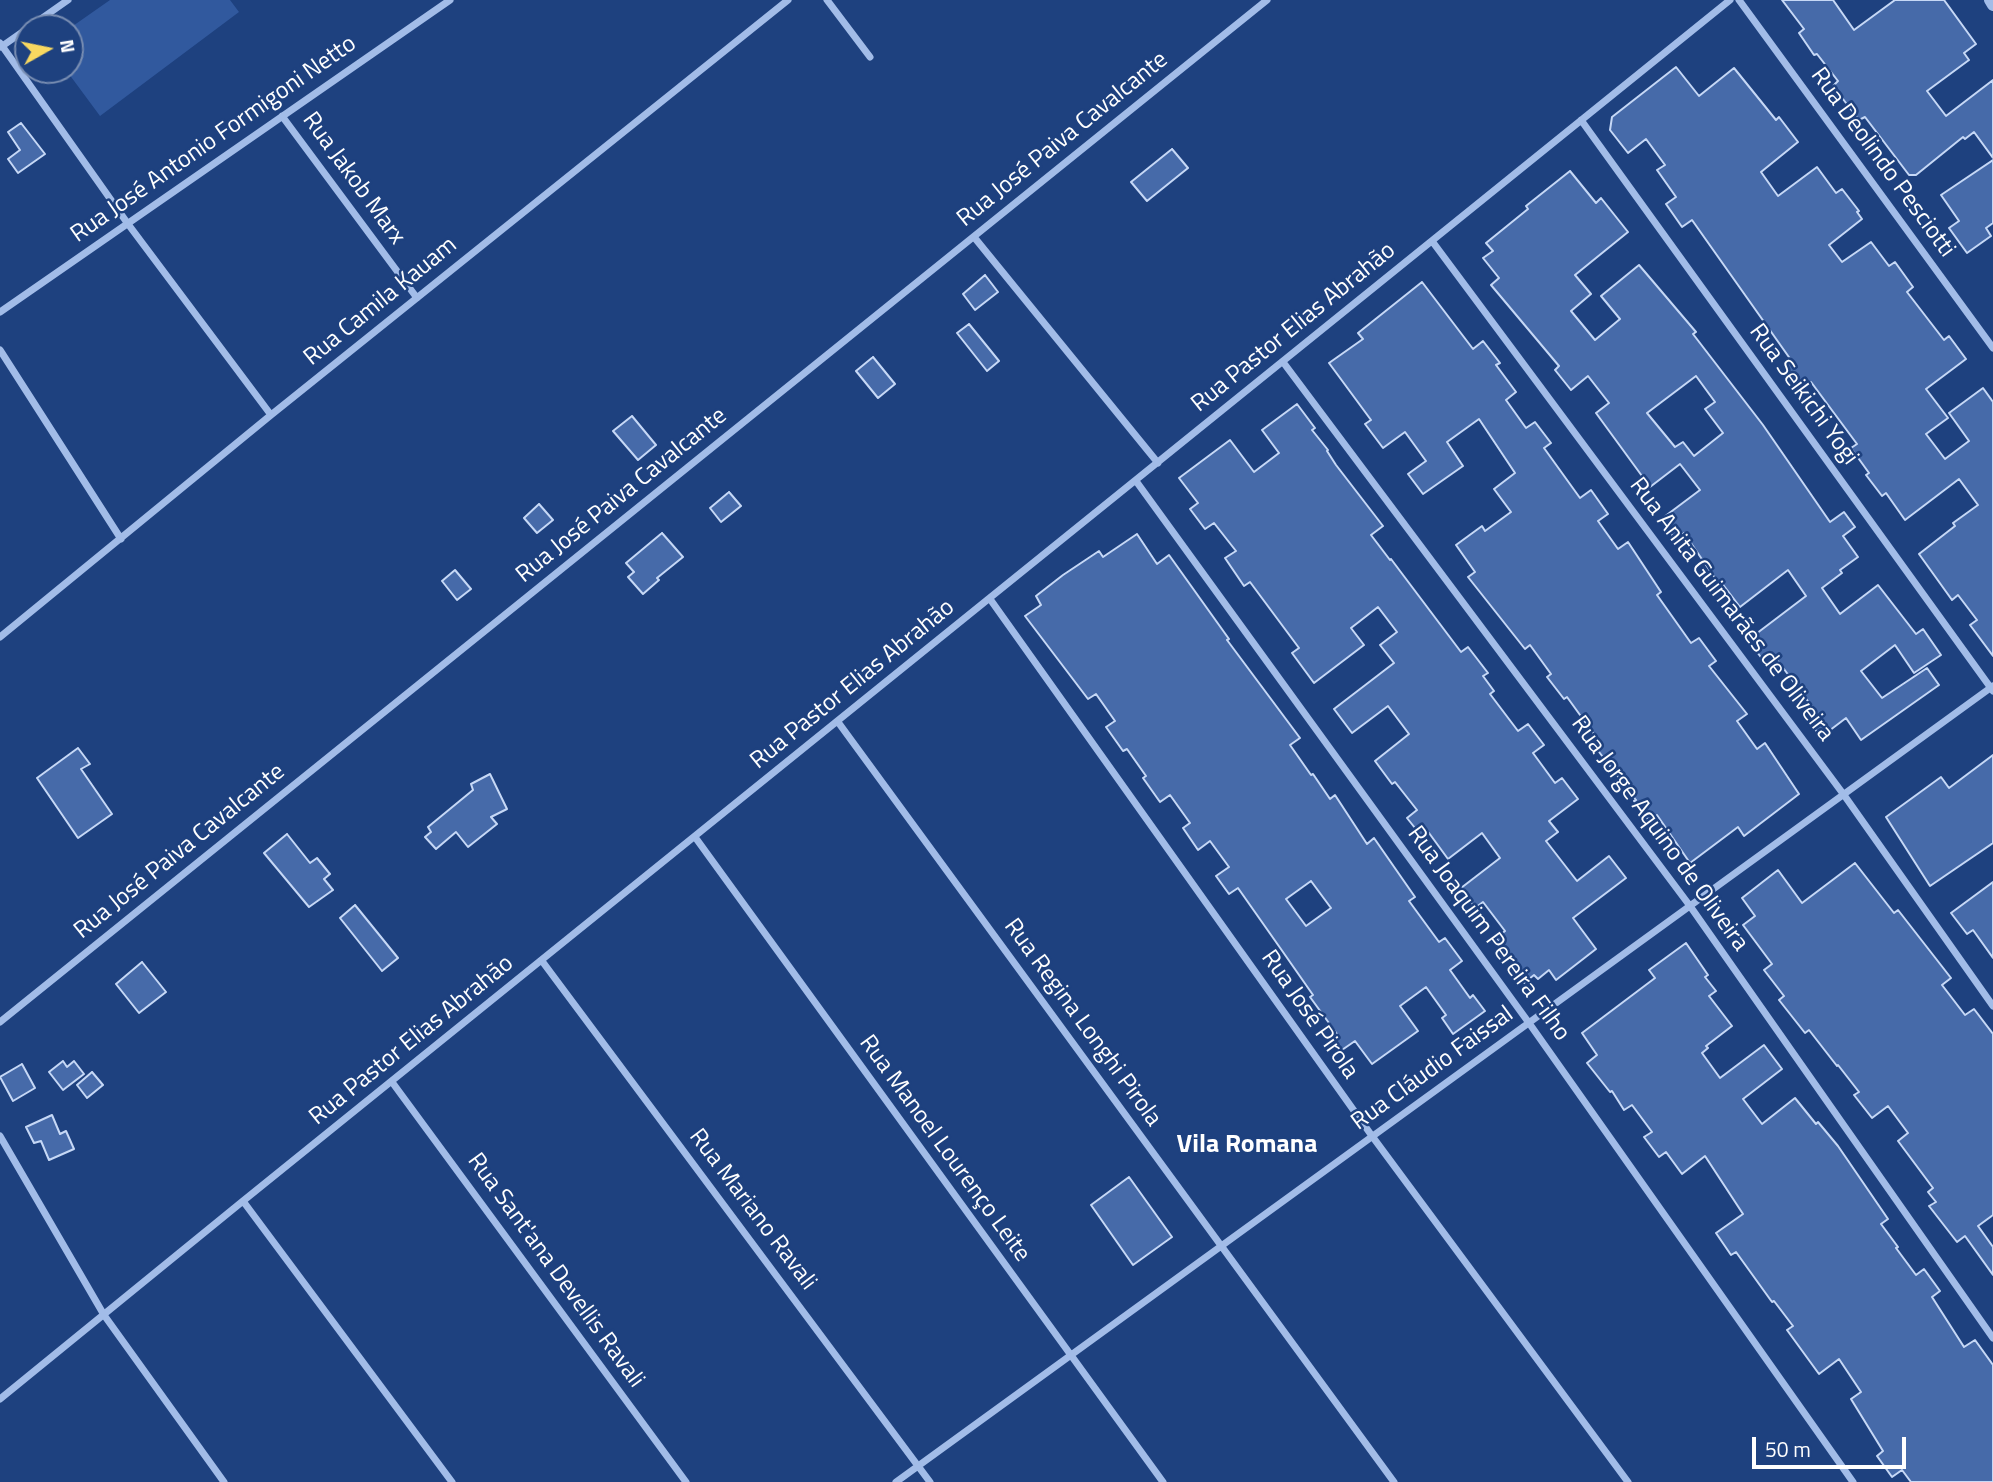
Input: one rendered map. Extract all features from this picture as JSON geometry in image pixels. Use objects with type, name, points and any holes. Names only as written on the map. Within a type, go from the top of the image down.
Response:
[{"type":"street","points":[[68,0],[1,45],[128,223],[271,415]]},
{"type":"street","name":"Rua José Antonio Formigoni Netto","points":[[0,312],[450,0]]},
{"type":"street","name":"Rua Camila Kauam","points":[[0,636],[788,0]]},
{"type":"street","points":[[827,0],[870,57]]},
{"type":"street","name":"Rua José Paiva Cavalcante","points":[[0,1022],[1267,0]]},
{"type":"street","name":"Rua Pastor Elias Abrahão","points":[[0,1399],[1730,0]]},
{"type":"street","name":"Rua Deolindo Pesciotti","points":[[1739,0],[1993,348]]},
{"type":"street","points":[[1990,0],[1993,5]]},
{"type":"street","name":"Rua Jakob Marx","points":[[282,116],[417,298]]},
{"type":"street","name":"Rua Seikichi Yogi","points":[[1581,120],[1992,689]]},
{"type":"street","points":[[974,237],[1158,463]]},
{"type":"street","name":"Rua Anita Guimarães de Oliveira","points":[[1432,241],[1844,794],[1993,1006]]},
{"type":"street","points":[[0,350],[121,539]]},
{"type":"street","name":"Rua Jorge Aquino de Oliveira","points":[[1283,362],[1690,906],[1993,1338]]},
{"type":"street","name":"Rua Joaquim Pereira Filho","points":[[1136,481],[1529,1023],[1853,1482]]},
{"type":"street","name":"Rua José Pirola","points":[[990,599],[1372,1136],[1628,1482]]},
{"type":"street","name":"Rua Cláudio Faissal","points":[[896,1482],[1992,689]]},
{"type":"street","name":"Rua Regina Longhi Pirola","points":[[838,722],[1394,1482]]},
{"type":"street","name":"Rua Manoel Lourenço Leite","points":[[695,837],[1163,1482]]},
{"type":"street","name":"Rua Mariano Ravali","points":[[542,961],[930,1482]]},
{"type":"street","name":"Rua Sant'ana Devellis Ravali","points":[[392,1082],[686,1482]]},
{"type":"street","points":[[0,1136],[104,1315],[224,1482]]},
{"type":"street","points":[[243,1200],[452,1482]]},
{"type":"shaded area","points":[[110,0],[230,0],[239,12],[100,116],[76,84],[84,84],[84,18]]},
{"type":"building","points":[[1782,0],[1833,0],[1854,30],[1895,0],[1944,0],[1976,44],[1964,53],[1969,60],[1927,91],[1946,116],[1993,80],[1993,158],[1974,132],[1965,139],[1963,137],[1916,175],[1909,175],[1865,117],[1859,120],[1833,86],[1838,81],[1817,54],[1814,55],[1799,33],[1804,29]]},
{"type":"building","points":[[1676,67],[1699,96],[1734,68],[1776,120],[1779,117],[1798,142],[1761,172],[1778,196],[1817,167],[1836,193],[1842,189],[1862,219],[1829,245],[1842,262],[1871,242],[1889,266],[1895,262],[1913,287],[1907,292],[1944,340],[1949,336],[1966,359],[1926,389],[1948,418],[1926,434],[1945,459],[1969,441],[1949,413],[1983,388],[1993,402],[1993,656],[1970,625],[1977,620],[1958,595],[1952,600],[1919,554],[1955,526],[1953,523],[1978,505],[1959,479],[1905,520],[1886,493],[1882,496],[1866,475],[1869,473],[1851,448],[1857,444],[1811,382],[1801,389],[1791,377],[1784,365],[1791,360],[1692,220],[1682,227],[1666,204],[1676,197],[1657,170],[1665,165],[1646,139],[1628,153],[1610,130],[1612,117]]},
{"type":"building","points":[[21,123],[45,154],[18,173],[8,159],[20,150],[8,132]]},
{"type":"building","points":[[1172,149],[1188,168],[1147,201],[1131,182]]},
{"type":"building","points":[[1993,160],[1993,223],[1986,228],[1991,236],[1967,253],[1949,228],[1959,221],[1941,195]]},
{"type":"building","points":[[1570,171],[1596,203],[1601,198],[1628,232],[1575,275],[1591,294],[1571,311],[1595,340],[1620,319],[1601,296],[1639,265],[1696,332],[1693,334],[1763,425],[1830,522],[1844,512],[1855,527],[1843,536],[1858,557],[1822,588],[1840,614],[1878,585],[1916,634],[1923,629],[1941,655],[1914,673],[1895,645],[1861,671],[1882,698],[1927,668],[1939,685],[1861,740],[1846,718],[1821,737],[1804,715],[1813,708],[1772,653],[1763,660],[1748,640],[1806,596],[1788,570],[1740,607],[1721,582],[1719,584],[1684,533],[1676,540],[1660,520],[1700,490],[1680,464],[1650,487],[1596,413],[1609,403],[1588,376],[1571,390],[1555,370],[1559,366],[1491,285],[1499,278],[1483,258],[1493,251],[1486,243],[1528,209],[1526,206]],"holes":[[[1696,376],[1715,402],[1705,409],[1723,433],[1694,456],[1683,442],[1675,447],[1647,413]]]},
{"type":"building","points":[[985,275],[998,292],[975,310],[963,294]]},
{"type":"building","points":[[1422,282],[1473,349],[1483,341],[1500,363],[1496,365],[1516,392],[1506,400],[1526,428],[1535,422],[1551,443],[1544,448],[1580,498],[1591,490],[1608,514],[1598,521],[1618,549],[1628,542],[1661,592],[1657,595],[1691,643],[1699,638],[1716,661],[1709,666],[1747,714],[1737,721],[1757,749],[1765,743],[1799,794],[1744,836],[1738,827],[1690,863],[1657,815],[1649,821],[1634,801],[1636,800],[1596,748],[1601,744],[1567,697],[1564,699],[1547,677],[1551,674],[1530,645],[1525,649],[1468,577],[1475,572],[1456,545],[1482,526],[1485,531],[1511,512],[1494,489],[1515,473],[1479,419],[1447,442],[1463,466],[1423,494],[1408,474],[1426,461],[1405,432],[1383,448],[1365,424],[1371,420],[1329,363],[1363,339],[1358,333]]},
{"type":"building","points":[[969,324],[999,361],[987,371],[957,333]]},
{"type":"building","points":[[873,357],[895,384],[878,398],[856,371]]},
{"type":"building","points":[[1297,404],[1315,428],[1312,430],[1336,465],[1383,526],[1371,535],[1461,652],[1468,647],[1488,673],[1483,676],[1494,691],[1490,694],[1518,731],[1528,724],[1544,745],[1533,753],[1555,783],[1562,778],[1578,799],[1549,821],[1558,832],[1546,841],[1577,881],[1609,856],[1626,878],[1573,918],[1596,949],[1556,980],[1549,970],[1538,979],[1534,975],[1524,983],[1511,966],[1515,963],[1496,938],[1505,931],[1483,902],[1475,908],[1461,888],[1500,858],[1482,833],[1448,859],[1429,833],[1423,838],[1407,818],[1417,810],[1375,761],[1409,734],[1388,706],[1352,733],[1334,709],[1394,663],[1380,645],[1397,632],[1378,607],[1351,628],[1364,645],[1314,683],[1292,653],[1299,648],[1250,582],[1244,586],[1225,558],[1236,551],[1214,523],[1205,529],[1190,509],[1198,503],[1179,478],[1230,440],[1254,472],[1279,453],[1262,430]]},
{"type":"building","points":[[632,416],[656,445],[638,460],[613,431]]},
{"type":"building","points":[[729,492],[741,506],[721,522],[710,508]]},
{"type":"building","points":[[539,504],[553,520],[537,533],[524,518]]},
{"type":"building","points":[[662,533],[683,557],[657,578],[659,580],[643,594],[628,577],[634,572],[626,563]]},
{"type":"building","points":[[1137,534],[1157,564],[1169,555],[1229,639],[1227,640],[1300,738],[1290,745],[1311,775],[1313,774],[1330,799],[1335,795],[1367,844],[1374,838],[1415,897],[1409,901],[1439,942],[1445,938],[1462,961],[1450,970],[1470,998],[1473,995],[1485,1011],[1453,1034],[1442,1018],[1446,1015],[1426,987],[1400,1006],[1418,1031],[1372,1064],[1355,1041],[1339,1052],[1330,1039],[1337,1034],[1310,997],[1313,995],[1283,952],[1238,888],[1229,894],[1216,876],[1229,867],[1210,841],[1198,850],[1183,828],[1190,823],[1170,795],[1160,802],[1127,749],[1123,751],[1106,727],[1115,721],[1096,694],[1088,699],[1025,616],[1041,605],[1036,596],[1063,575],[1099,551],[1103,557]],"holes":[[[1311,881],[1331,908],[1306,926],[1286,899]]]},
{"type":"building","points":[[455,570],[471,589],[457,600],[442,581]]},
{"type":"building","points":[[78,748],[90,764],[81,769],[112,814],[78,838],[37,778]]},
{"type":"building","points":[[1993,755],[1993,843],[1930,886],[1886,817],[1941,777],[1949,788]]},
{"type":"building","points":[[490,774],[507,809],[491,817],[497,824],[468,847],[456,832],[436,849],[425,837],[431,832],[428,827],[473,790],[471,784]]},
{"type":"building","points":[[287,834],[310,863],[317,858],[330,874],[324,879],[333,890],[309,907],[264,853]]},
{"type":"building","points":[[1855,863],[1894,913],[1898,910],[1951,978],[1942,985],[1965,1015],[1974,1009],[1993,1034],[1993,1215],[1978,1226],[1993,1247],[1993,1275],[1965,1236],[1957,1242],[1929,1206],[1936,1202],[1928,1192],[1933,1188],[1898,1141],[1908,1133],[1888,1106],[1872,1118],[1854,1095],[1859,1092],[1838,1065],[1809,1030],[1805,1033],[1779,1000],[1784,996],[1764,970],[1772,964],[1743,925],[1755,916],[1742,898],[1778,870],[1802,903]]},
{"type":"building","points":[[1993,882],[1993,958],[1973,930],[1967,934],[1951,913]]},
{"type":"building","points":[[355,905],[398,958],[382,971],[340,918]]},
{"type":"building","points":[[1686,943],[1716,991],[1709,996],[1732,1026],[1706,1046],[1708,1048],[1702,1053],[1720,1078],[1764,1045],[1782,1069],[1743,1099],[1762,1124],[1795,1098],[1816,1124],[1818,1122],[1838,1146],[1888,1219],[1881,1224],[1898,1247],[1896,1248],[1916,1275],[1924,1269],[1940,1291],[1932,1297],[1964,1347],[1975,1340],[1993,1365],[1993,1482],[1911,1482],[1902,1470],[1892,1477],[1877,1456],[1883,1451],[1851,1399],[1861,1392],[1839,1359],[1819,1374],[1787,1330],[1793,1326],[1736,1252],[1731,1255],[1716,1233],[1743,1214],[1705,1156],[1682,1174],[1666,1152],[1659,1157],[1644,1137],[1652,1132],[1632,1105],[1624,1110],[1612,1091],[1610,1092],[1587,1063],[1597,1055],[1582,1033],[1655,978],[1649,970]]},
{"type":"building","points":[[142,962],[166,992],[139,1013],[116,984]]},
{"type":"building","points":[[63,1061],[67,1067],[74,1061],[84,1074],[63,1090],[49,1072]]},
{"type":"building","points":[[22,1064],[35,1088],[13,1101],[0,1077]]},
{"type":"building","points":[[92,1072],[103,1085],[87,1098],[77,1085]]},
{"type":"building","points":[[52,1115],[60,1134],[66,1131],[74,1149],[49,1160],[41,1141],[34,1143],[26,1127]]},
{"type":"building","points":[[1129,1177],[1172,1237],[1133,1265],[1091,1205]]},
{"type":"district","name":"Vila Romana","points":[[1247,1146]]}]
